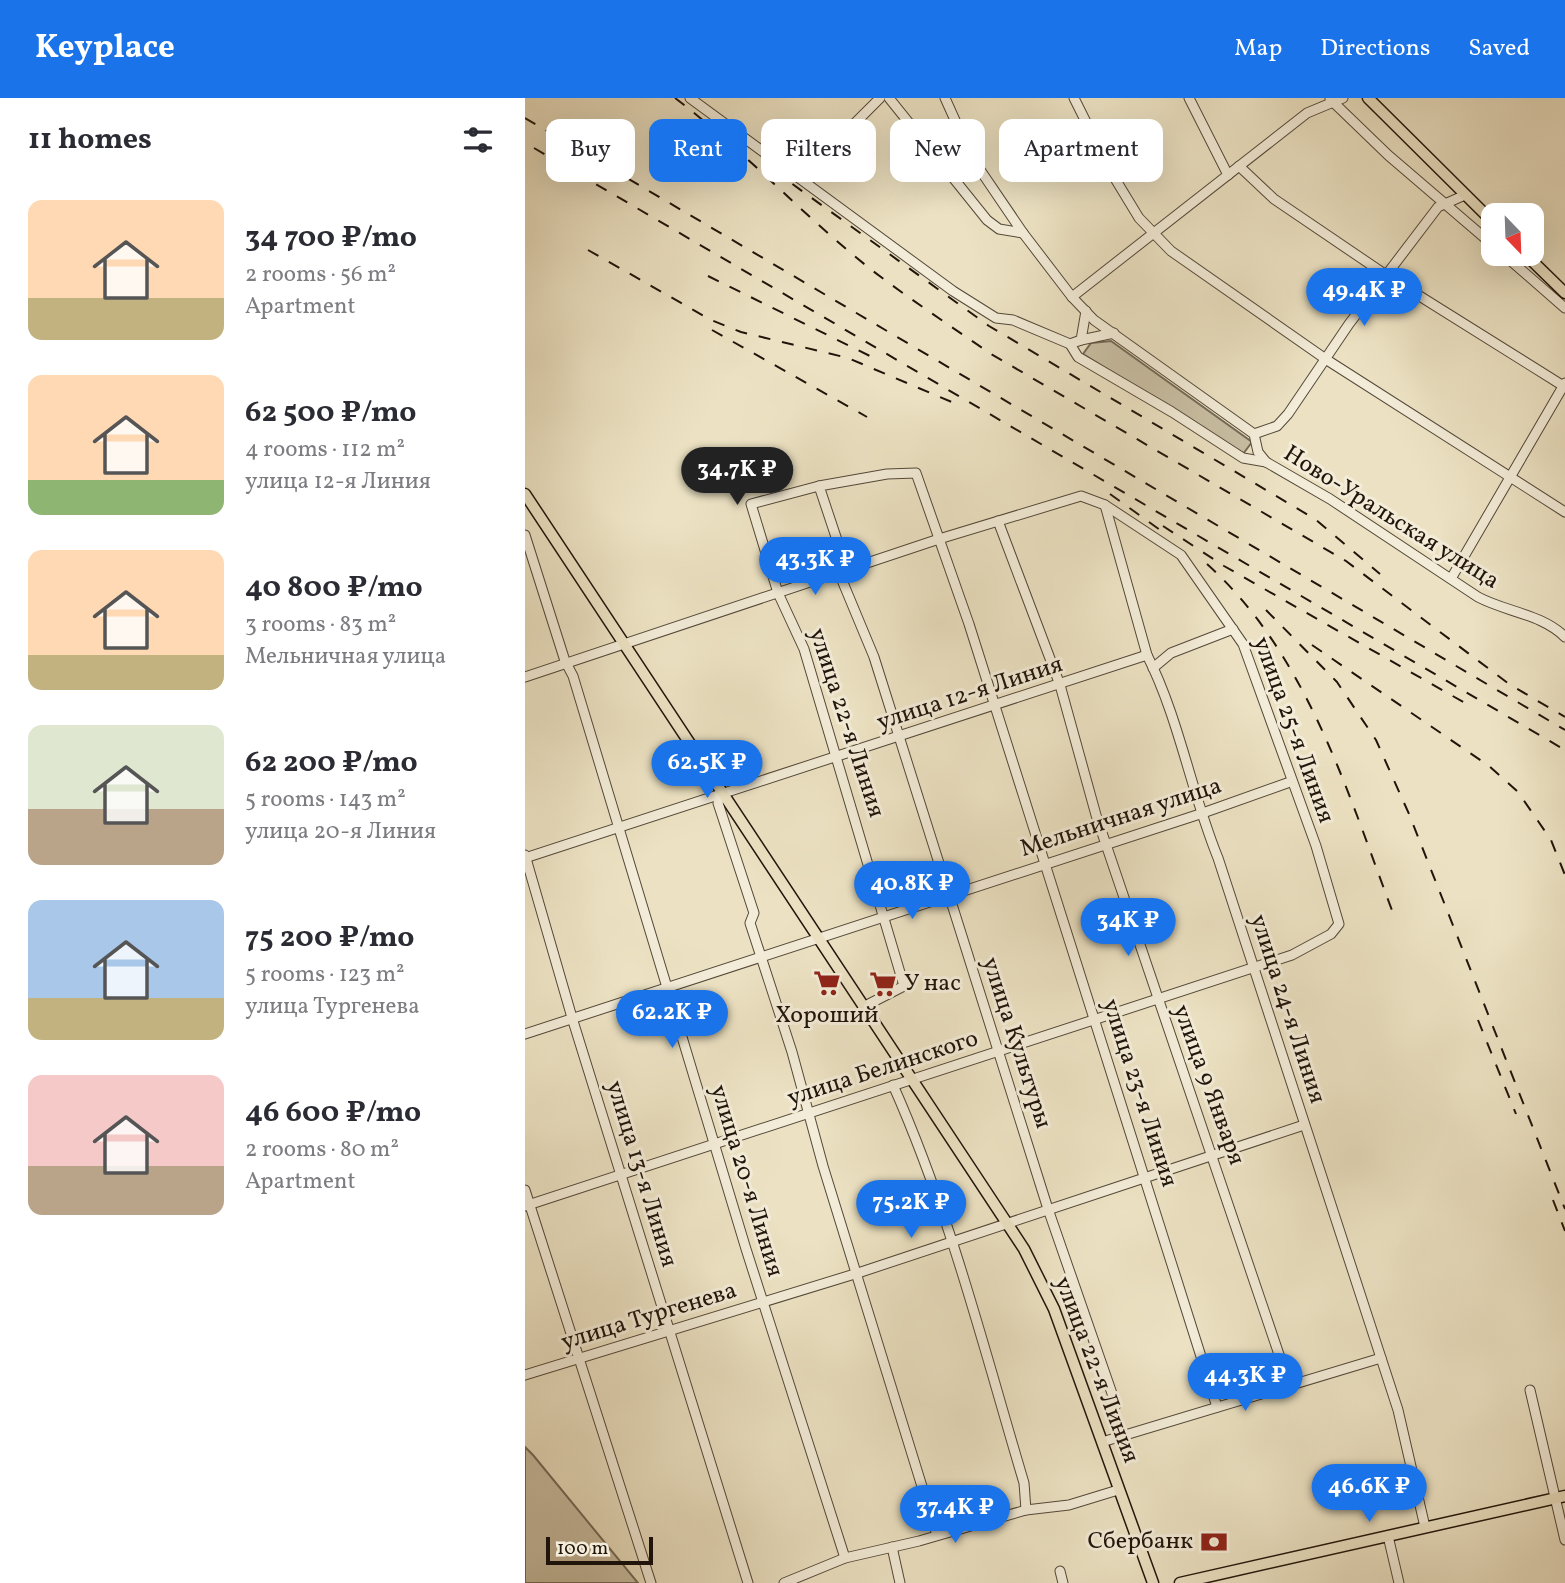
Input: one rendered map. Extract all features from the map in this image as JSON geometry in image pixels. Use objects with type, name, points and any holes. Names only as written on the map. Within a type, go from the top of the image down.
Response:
[{"type":"main road","points":[[1368,98],[1481,210]]},
{"type":"main road","points":[[1537,266],[1565,293]]},
{"type":"main road","name":"улица 22-я Линия","points":[[526,499],[1024,1249],[1054,1308],[1153,1583]]},
{"type":"main road","points":[[1180,1583],[1560,1497]]},
{"type":"street","points":[[689,98],[761,149]]},
{"type":"street","points":[[859,119],[880,98]]},
{"type":"street","points":[[889,98],[987,220],[999,229],[1023,233]]},
{"type":"street","name":"Ново-Уральская улица","points":[[945,98],[972,158],[1023,233],[1086,311],[1254,434],[1258,452],[1266,462],[1330,499],[1365,524],[1452,577],[1478,597],[1501,609],[1534,617],[1565,637]]},
{"type":"street","points":[[1075,98],[1111,172],[1139,218],[1171,251],[1327,360],[1565,512]]},
{"type":"street","points":[[1189,98],[1228,174]]},
{"type":"street","points":[[1072,297],[1307,113],[1335,99],[1388,155],[1481,234]]},
{"type":"street","points":[[1239,166],[1274,199],[1386,275],[1564,385],[1452,577]]},
{"type":"street","points":[[808,182],[953,291],[985,311],[1070,344],[1077,357],[1172,412],[1243,458],[1266,462]]},
{"type":"street","points":[[1254,434],[1277,426],[1288,414],[1349,324],[1438,206],[1465,195]]},
{"type":"street","points":[[1517,266],[1565,308]]},
{"type":"street","points":[[1081,340],[1086,311]]},
{"type":"street","points":[[1070,344],[1114,333]]},
{"type":"street","name":"улица 23-я Линия","points":[[819,486],[887,474],[916,473],[969,624],[1217,1407]]},
{"type":"street","name":"улица Культуры","points":[[819,486],[843,572],[874,657],[1048,1209],[1116,1405]]},
{"type":"street","name":"улица 22-я Линия","points":[[819,486],[751,504],[778,593],[804,649],[904,986],[863,1007]]},
{"type":"street","points":[[525,677],[939,539],[1081,496],[1105,505]]},
{"type":"street","name":"улица 25-я Линия","points":[[1105,505],[1181,555],[1244,644],[1290,782],[1316,846],[1339,924],[1336,931],[1302,950],[1253,968]]},
{"type":"street","name":"улица 24-я Линия","points":[[1105,505],[1146,655],[1153,668],[1200,814],[1218,858],[1398,1410],[1425,1527]]},
{"type":"street","name":"улица 9 Января","points":[[997,521],[1060,685],[1105,843],[1289,1384]]},
{"type":"street","name":"улица 20-я Линия","points":[[525,535],[565,662],[573,676],[666,988],[674,1003],[762,1302],[845,1558]]},
{"type":"street","points":[[1153,668],[1171,653],[1233,629]]},
{"type":"street","name":"улица 12-я Линия","points":[[525,857],[1146,655]]},
{"type":"street","name":"Мельничная улица","points":[[525,1034],[1200,814],[1290,782]]},
{"type":"street","points":[[721,793],[718,803],[754,913],[750,923],[937,1535]]},
{"type":"street","name":"улица 13-я Линия","points":[[525,857],[748,1583]]},
{"type":"street","name":"улица Белинского","points":[[527,1205],[1253,968]]},
{"type":"street","points":[[893,1085],[925,1157],[952,1242],[1024,1483],[1026,1510]]},
{"type":"street","name":"улица Тургенева","points":[[525,1375],[858,1273],[1304,1125]]},
{"type":"street","points":[[525,1190],[527,1205],[580,1359],[650,1581]]},
{"type":"street","points":[[1102,1442],[1381,1358]]},
{"type":"street","points":[[1530,1390],[1560,1497],[1565,1540]]},
{"type":"street","points":[[784,1583],[845,1558],[892,1548],[1026,1510],[1069,1505],[1118,1490]]},
{"type":"street","points":[[1388,1536],[1399,1583]]},
{"type":"street","points":[[892,1548],[900,1583]]},
{"type":"street","points":[[1060,1570],[1063,1583]]},
{"type":"shaded area","points":[[1111,341],[1252,442],[1243,454],[1083,354],[1091,343]]},
{"type":"shaded area","points":[[525,1447],[533,1455],[638,1583],[525,1583]]},
{"type":"railway","points":[[675,98],[887,282],[991,354],[1346,561],[1509,684],[1565,717]]},
{"type":"railway","points":[[525,118],[1565,730]]},
{"type":"railway","points":[[534,148],[1565,750]]},
{"type":"railway","points":[[790,182],[989,326],[1315,519],[1380,574]]},
{"type":"railway","points":[[588,250],[711,320],[741,332],[848,358],[954,403]]},
{"type":"railway","points":[[708,276],[876,359]]},
{"type":"railway","points":[[712,330],[867,417]]},
{"type":"railway","points":[[1110,494],[1167,535]]},
{"type":"railway","points":[[1163,526],[1224,566],[1465,703]]},
{"type":"railway","points":[[1207,564],[1242,600],[1272,639],[1298,682],[1340,773],[1393,913]]},
{"type":"railway","points":[[1266,610],[1337,682],[1376,740],[1409,814],[1565,1209]]},
{"type":"railway","points":[[1312,645],[1489,766],[1518,792],[1551,840],[1565,875]]},
{"type":"railway","points":[[1478,1020],[1516,1114]]},
{"type":"railway","points":[[1553,1200],[1565,1231]]},
{"type":"place","name":"Хороший","points":[[827,983]]},
{"type":"place","name":"У нас","points":[[883,984]]},
{"type":"place","name":"Сбербанк","points":[[1214,1542]]}]
